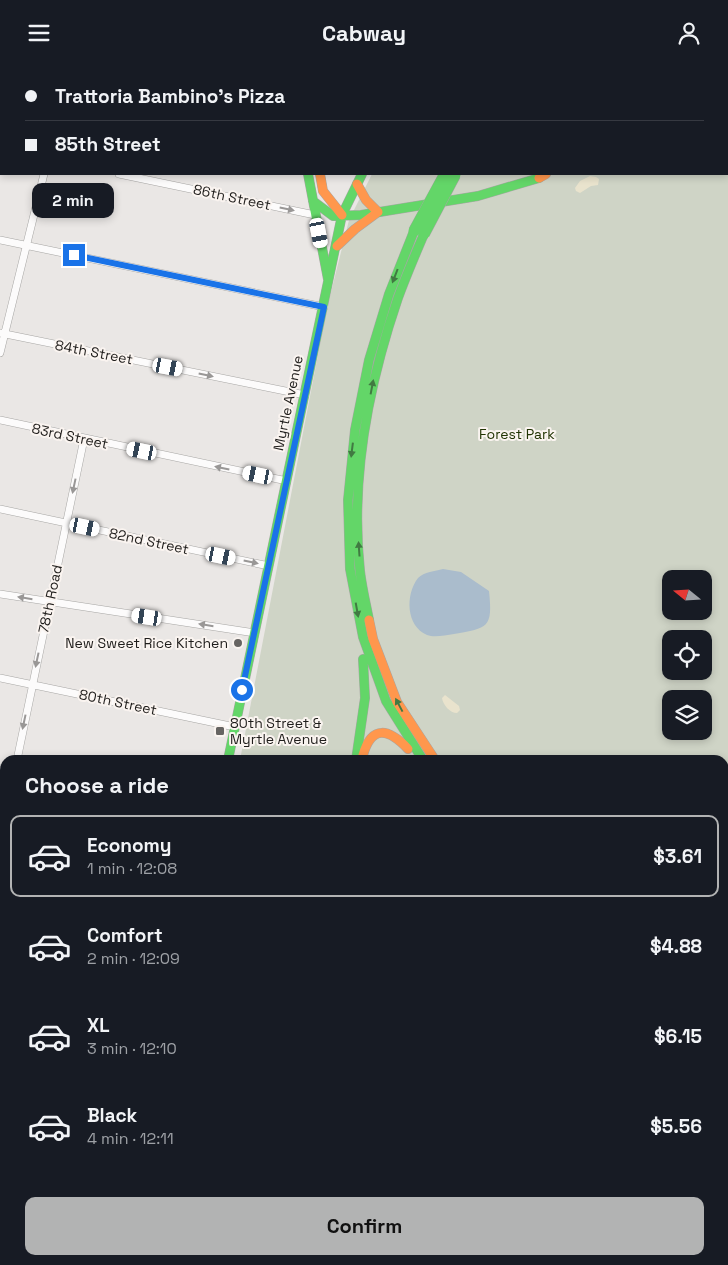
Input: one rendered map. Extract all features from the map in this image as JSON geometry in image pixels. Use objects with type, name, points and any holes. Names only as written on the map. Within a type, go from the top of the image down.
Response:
[{"type":"main road","points":[[308,175],[329,283]]},
{"type":"main road","points":[[320,175],[323,191],[342,215]]},
{"type":"main road","points":[[357,755],[366,690],[360,629],[351,578],[348,501],[352,448],[361,392],[374,337],[392,284],[451,175]]},
{"type":"main road","points":[[313,201],[333,216],[361,215],[478,196],[542,175]]},
{"type":"main road","points":[[360,179],[366,200],[378,212]]},
{"type":"main road","name":"Myrtle Avenue","points":[[229,755],[342,215],[360,179]]},
{"type":"main road","points":[[337,246],[355,229],[378,212]]},
{"type":"main road","points":[[419,232],[375,374],[362,447],[359,476],[358,527],[366,604],[380,662],[404,715],[432,755]]},
{"type":"main road","points":[[360,629],[371,666],[387,703],[419,755]]},
{"type":"main road","points":[[363,755],[368,740],[377,733],[384,731],[398,738],[412,755]]},
{"type":"street","points":[[0,353],[2,333],[27,245],[44,175]]},
{"type":"street","name":"86th Street","points":[[124,175],[315,215]]},
{"type":"street","points":[[0,239],[324,307]]},
{"type":"street","name":"84th Street","points":[[2,333],[305,395]]},
{"type":"street","name":"83rd Street","points":[[0,421],[286,481]]},
{"type":"street","name":"78th Road","points":[[18,755],[84,439]]},
{"type":"street","name":"82nd Street","points":[[0,509],[269,566]]},
{"type":"street","points":[[0,594],[255,633]]},
{"type":"street","name":"80th Street","points":[[0,678],[235,727]]},
{"type":"green space","name":"Forest Park","points":[[372,175],[728,175],[728,755],[241,755],[327,308],[349,220]]},
{"type":"sand","points":[[590,176],[599,179],[598,185],[591,186],[580,193],[576,191],[575,188],[580,181]]},
{"type":"sand","points":[[445,695],[459,706],[460,710],[457,713],[452,712],[445,706],[442,698]]},
{"type":"water","points":[[443,569],[461,572],[489,591],[489,619],[481,628],[444,636],[433,636],[420,631],[415,625],[410,609],[411,593],[414,585],[423,574]]},
{"type":"traffic: fast","points":[[308,175],[328,279]]},
{"type":"traffic: fast","points":[[229,755],[342,215],[362,175]]},
{"type":"traffic: fast","points":[[414,231],[444,175]]},
{"type":"traffic: fast","points":[[424,234],[455,175]]},
{"type":"traffic: fast","points":[[313,201],[333,216],[361,215],[478,196],[539,178]]},
{"type":"traffic: fast","points":[[414,231],[389,294],[369,360],[355,430],[348,500],[350,569],[363,637],[386,701],[420,755]]},
{"type":"traffic: fast","points":[[369,620],[361,577],[358,537],[358,502],[364,432],[378,364],[388,330],[401,290],[424,234]]},
{"type":"traffic: fast","points":[[357,755],[365,698],[363,659]]},
{"type":"traffic: slow","points":[[320,175],[323,191],[342,215]]},
{"type":"traffic: slow","points":[[539,178],[544,175]]},
{"type":"traffic: slow","points":[[337,246],[355,229],[378,212],[366,200],[357,184]]},
{"type":"traffic: slow","points":[[369,620],[373,639],[397,702],[432,755]]},
{"type":"traffic: slow","points":[[363,755],[371,738],[376,734],[382,733],[394,737],[408,749]]},
{"type":"place","name":"New Sweet Rice Kitchen","points":[[238,643]]},
{"type":"place","name":"80th Street & Myrtle Avenue","points":[[220,731]]},
{"type":"route","points":[[74,255],[324,307],[242,690]]}]
